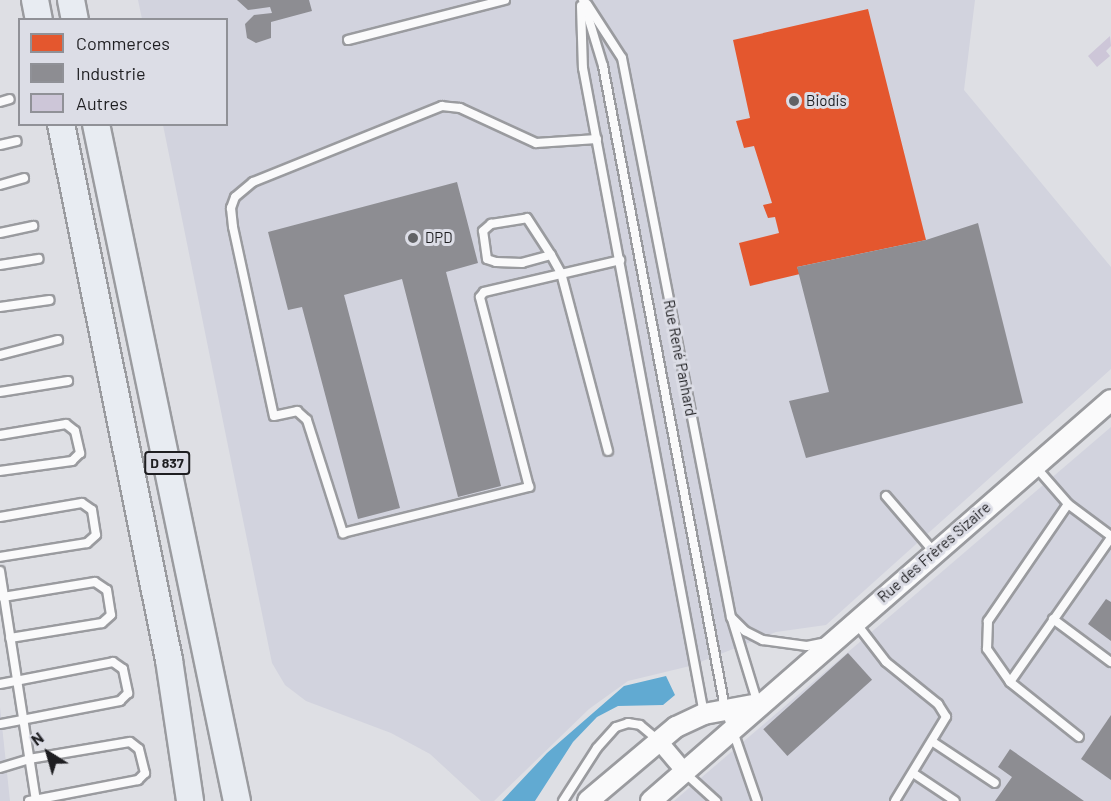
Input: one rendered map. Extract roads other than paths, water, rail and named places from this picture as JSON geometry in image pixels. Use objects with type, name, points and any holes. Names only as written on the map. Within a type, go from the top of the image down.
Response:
[{"type":"main road","points":[[34,0],[38,18]]},
{"type":"main road","points":[[71,0],[75,18]]},
{"type":"main road","name":"D 837","points":[[61,126],[169,660],[190,801]]},
{"type":"main road","name":"D 837","points":[[96,126],[237,801]]},
{"type":"street","name":"Rue des Frères Sizaire","points":[[651,801],[732,731],[758,704],[1111,400]]},
{"type":"street","points":[[588,801],[657,740],[704,714],[725,708],[758,704]]},
{"type":"street","points":[[657,740],[685,772]]},
{"type":"lane","points":[[348,40],[505,0]]},
{"type":"lane","points":[[583,0],[583,68],[704,714]]},
{"type":"lane","points":[[583,0],[603,66],[725,708],[757,801]]},
{"type":"lane","name":"Rue René Panhard","points":[[583,0],[622,58],[731,616],[758,704]]},
{"type":"lane","points":[[0,102],[10,99]]},
{"type":"lane","points":[[597,140],[536,143],[460,108],[442,106],[253,182],[236,197],[231,208],[233,227],[274,416],[297,411],[307,420],[343,532],[529,487],[480,297],[484,292],[620,260]]},
{"type":"lane","points":[[0,145],[17,141]]},
{"type":"lane","points":[[0,185],[24,178]]},
{"type":"lane","points":[[550,255],[522,263],[495,262],[487,259],[483,231],[491,224],[527,218],[550,255],[558,274],[608,451]]},
{"type":"lane","points":[[0,233],[33,226]]},
{"type":"lane","points":[[0,265],[39,259]]},
{"type":"lane","points":[[0,307],[50,300]]},
{"type":"lane","points":[[0,355],[58,340]]},
{"type":"lane","points":[[0,392],[68,381]]},
{"type":"lane","points":[[0,435],[66,424],[75,431],[80,453],[72,462],[0,471]]},
{"type":"lane","points":[[1010,682],[1111,537],[1068,504],[1035,465]]},
{"type":"lane","points":[[886,496],[934,552]]},
{"type":"lane","points":[[0,517],[82,503],[92,510],[96,535],[87,543],[0,557]]},
{"type":"lane","points":[[1068,504],[988,621],[987,650],[1010,682],[1079,736]]},
{"type":"lane","points":[[0,571],[29,759],[34,800],[138,780],[145,772],[139,749],[130,742],[29,759],[0,768]]},
{"type":"lane","points":[[3,597],[95,582],[107,590],[111,615],[102,623],[10,638]]},
{"type":"lane","points":[[731,616],[745,631],[784,645],[807,646],[832,640]]},
{"type":"lane","points":[[1053,619],[1111,662]]},
{"type":"lane","points":[[854,621],[886,662],[942,709],[946,717],[933,742],[895,801]]},
{"type":"lane","points":[[0,684],[113,662],[123,669],[128,693],[120,701],[0,724]]},
{"type":"lane","points":[[563,801],[597,748],[616,727],[628,723],[640,725],[657,740]]},
{"type":"lane","points":[[933,742],[995,783]]},
{"type":"lane","points":[[685,772],[716,801]]},
{"type":"lane","points":[[913,773],[955,801]]},
{"type":"water","points":[[666,676],[675,695],[663,705],[618,706],[597,717],[573,742],[535,801],[502,801],[547,753],[624,686]]},
{"type":"place","name":"Biodis","points":[[794,101]]},
{"type":"place","name":"DPD","points":[[413,238]]}]
